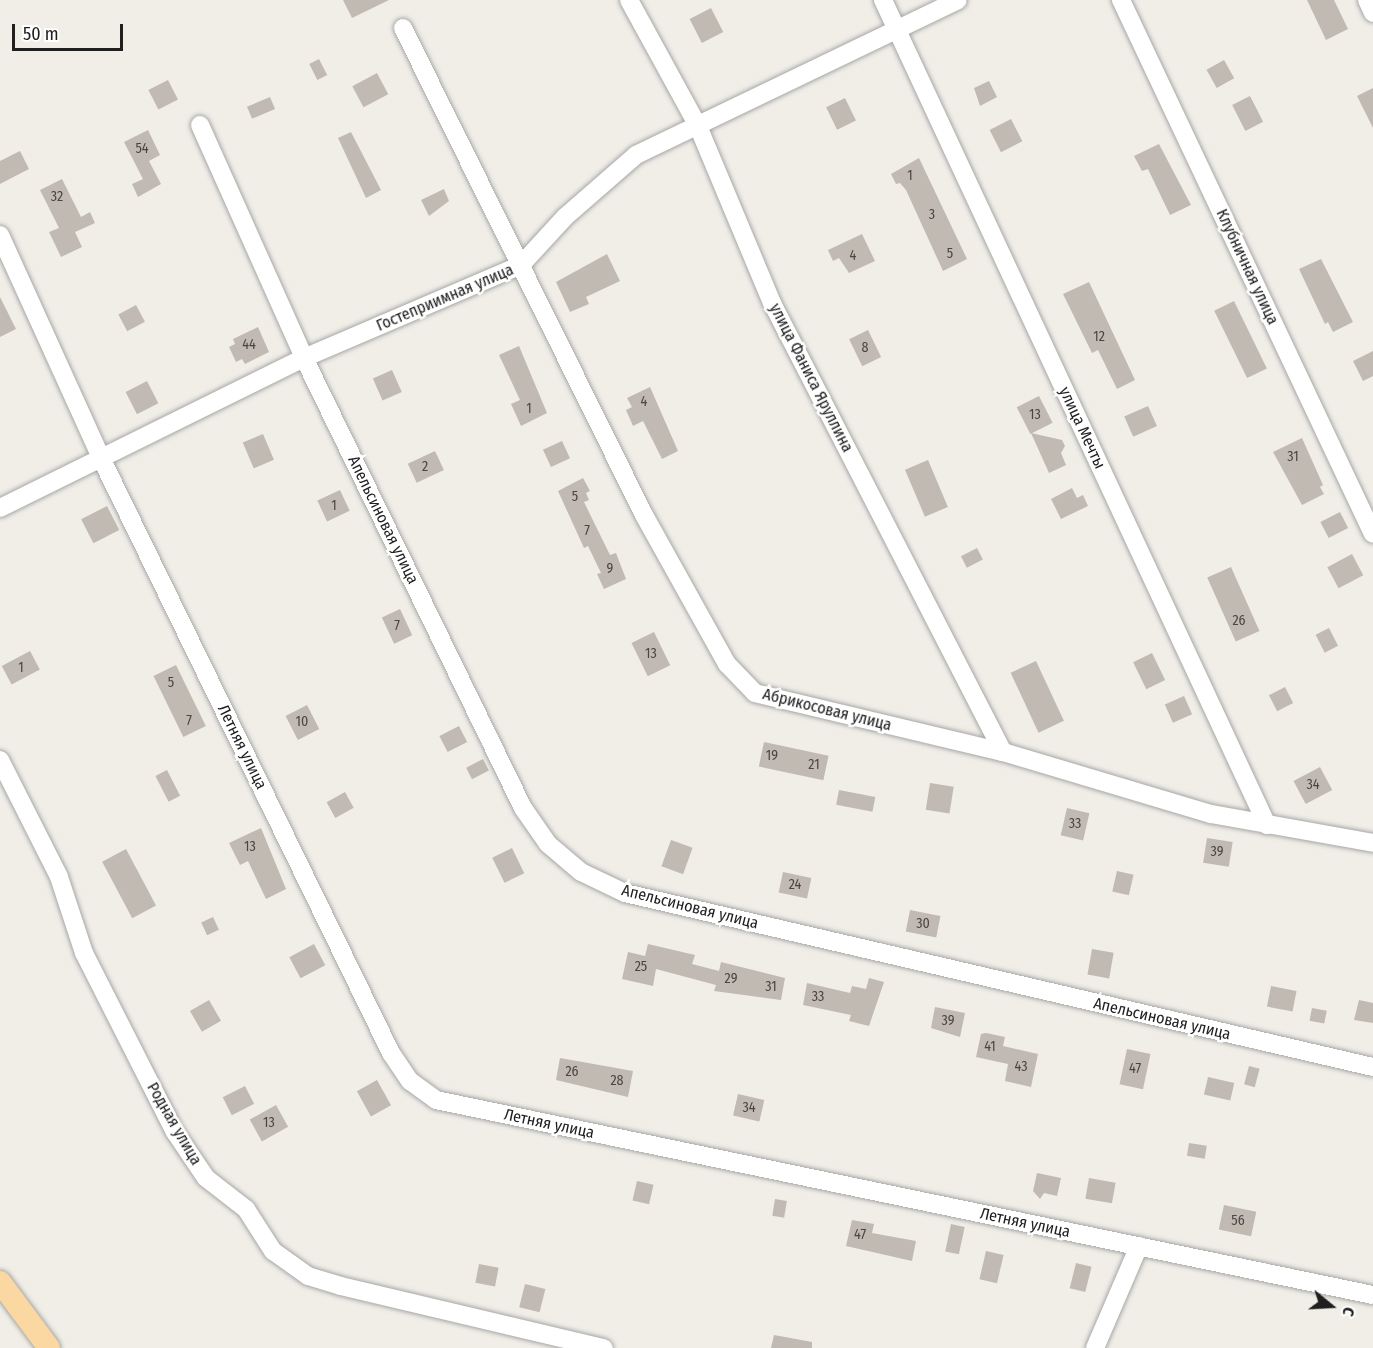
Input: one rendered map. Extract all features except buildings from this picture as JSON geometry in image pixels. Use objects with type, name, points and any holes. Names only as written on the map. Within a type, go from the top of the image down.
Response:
[{"type":"main road","points":[[0,1282],[49,1348]]},
{"type":"street","name":"улица Фаниса Яруллина","points":[[629,0],[698,126],[772,303],[1003,752]]},
{"type":"street","name":"улица Мечты","points":[[883,0],[1267,825]]},
{"type":"street","name":"Гостеприимная улица","points":[[0,508],[102,460],[304,358],[521,265],[565,217],[636,155],[958,0]]},
{"type":"street","name":"Клубничная улица","points":[[1121,0],[1373,534]]},
{"type":"street","points":[[1367,0],[1373,13]]},
{"type":"street","name":"Абрикосовая улица","points":[[403,28],[699,617],[727,664],[755,693],[1003,752],[1211,814],[1373,843]]},
{"type":"street","name":"Апельсиновая улица","points":[[200,125],[304,358],[523,808],[548,844],[581,872],[625,893],[1373,1067]]},
{"type":"street","name":"Летняя улица","points":[[0,235],[102,460],[386,1042],[410,1081],[436,1100],[1373,1295]]},
{"type":"street","name":"Родная улица","points":[[0,760],[59,877],[84,953],[175,1132],[206,1178],[246,1209],[273,1251],[308,1276],[341,1286],[604,1348]]},
{"type":"street","points":[[1095,1348],[1139,1246]]}]
